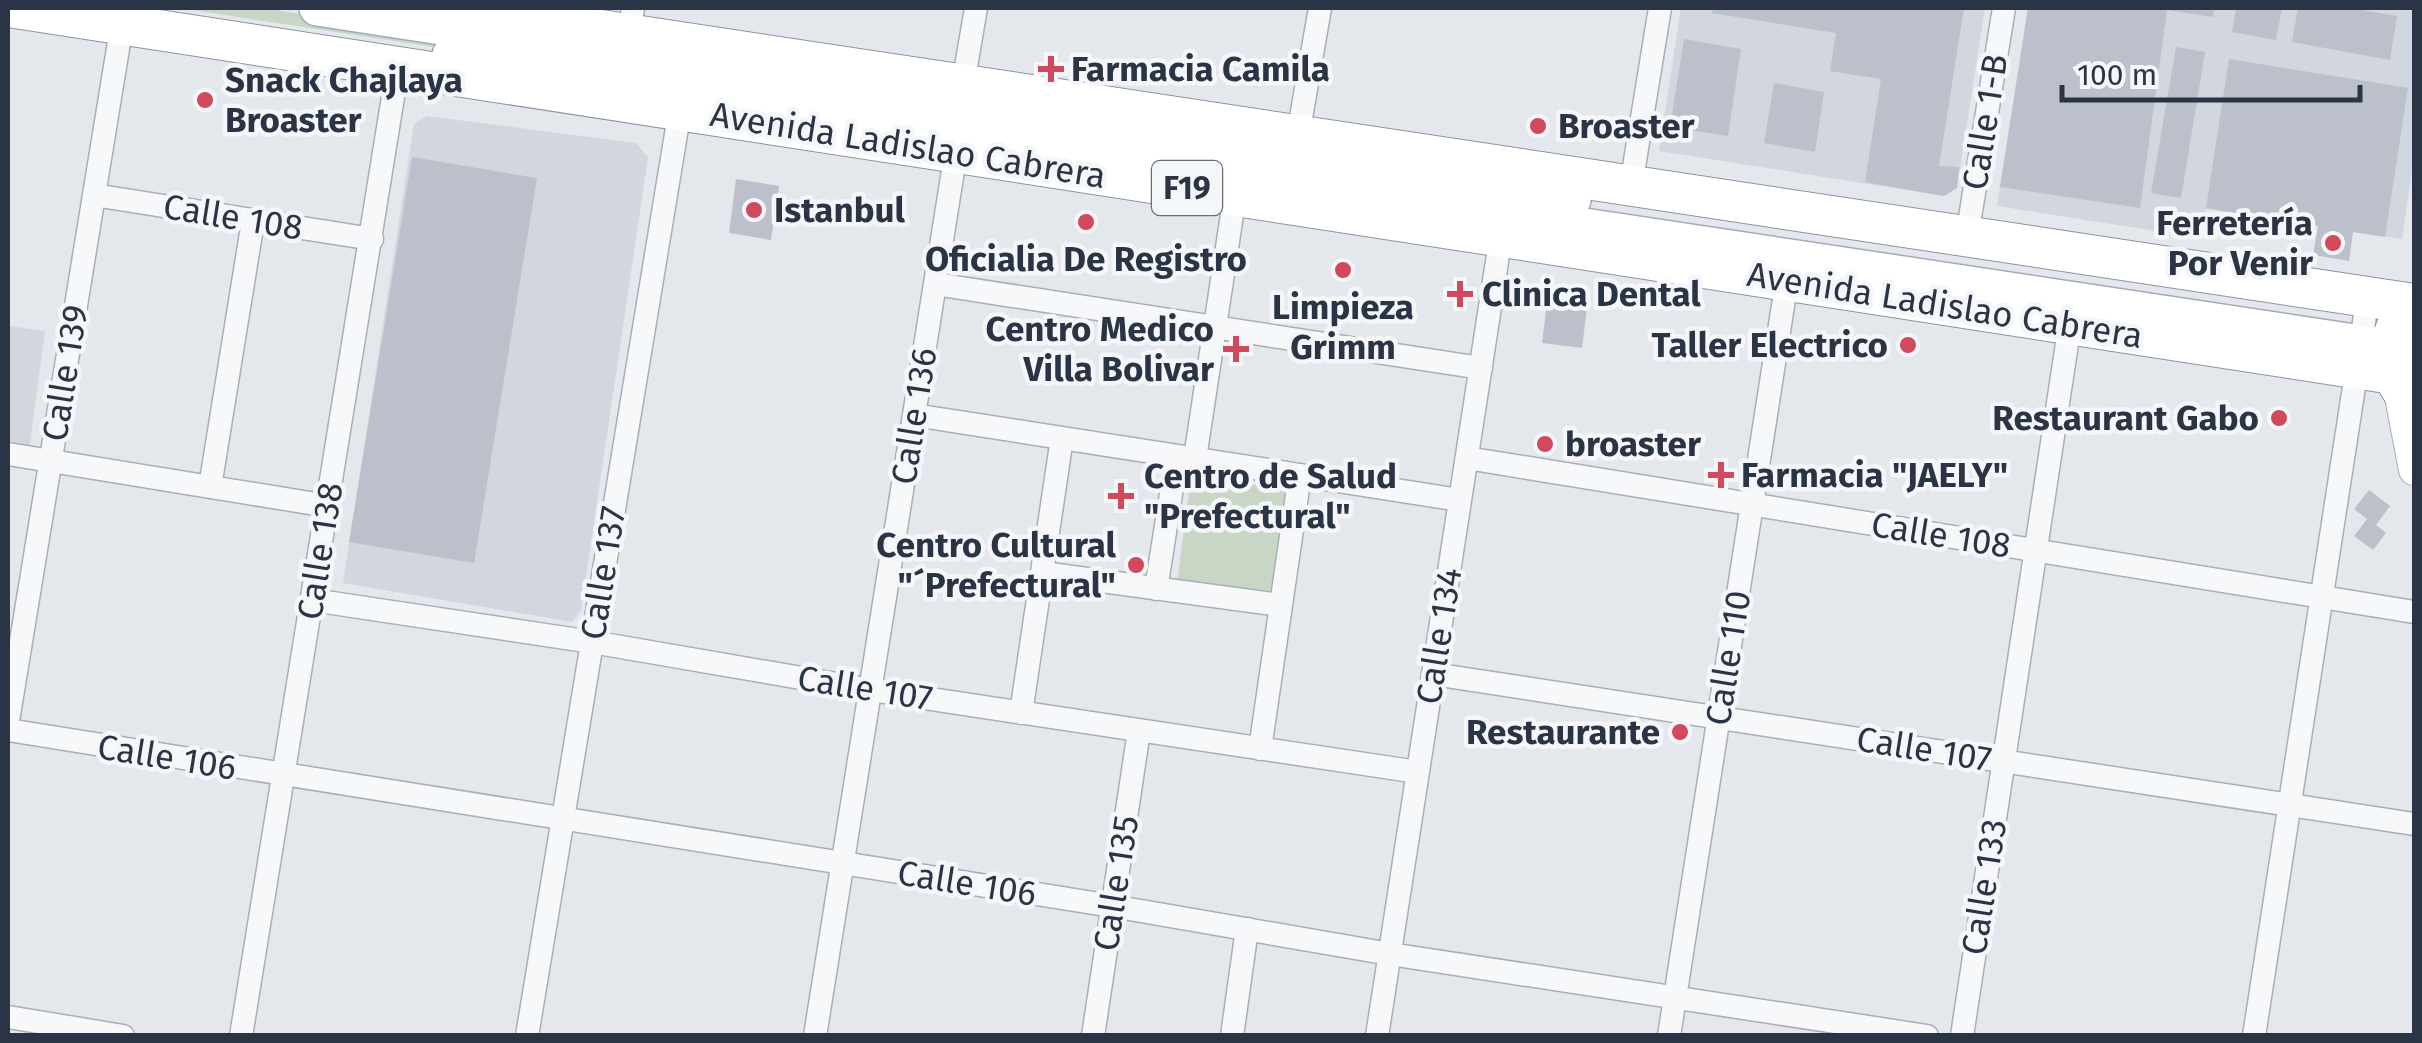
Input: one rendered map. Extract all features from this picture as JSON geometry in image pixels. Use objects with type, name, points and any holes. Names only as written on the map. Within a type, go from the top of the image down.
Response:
[{"type":"highway","name":"Avenida Ladislao Cabrera","points":[[15,8],[130,16],[398,66],[2070,324],[2391,346]]},
{"type":"highway","name":"Avenida Ladislao Cabrera","points":[[455,8],[631,21],[964,84],[1967,236],[2391,346]]},
{"type":"main road","name":"Avenida Ladislao Cabrera","points":[[316,8],[2391,346]]},
{"type":"main road","name":"Avenida Ladislao Cabrera","points":[[130,16],[2391,346]]},
{"type":"main road","points":[[2391,346],[2414,470]]},
{"type":"street","points":[[964,84],[976,8]]},
{"type":"street","points":[[1298,135],[1320,8]]},
{"type":"street","points":[[1631,185],[1660,8]]},
{"type":"street","name":"Calle 1-B","points":[[1967,236],[2004,8]]},
{"type":"street","name":"Calle 139","points":[[8,721],[94,195],[130,16]]},
{"type":"street","name":"Calle 138","points":[[241,1036],[398,66]]},
{"type":"street","name":"Calle 137","points":[[527,1036],[680,110]]},
{"type":"street","name":"Calle 136","points":[[816,1036],[956,152]]},
{"type":"street","name":"Calle 108","points":[[94,195],[372,239]]},
{"type":"street","points":[[1156,589],[1215,329],[1235,195]]},
{"type":"street","points":[[210,487],[254,220]]},
{"type":"street","name":"Calle 134","points":[[1378,1036],[1501,236]]},
{"type":"street","name":"Calle 110","points":[[1669,1036],[1788,280]]},
{"type":"street","points":[[935,284],[1481,368]]},
{"type":"street","name":"Calle 133","points":[[1962,1036],[2070,324]]},
{"type":"street","points":[[2254,1036],[2323,597],[2391,346]]},
{"type":"street","points":[[914,415],[1460,500]]},
{"type":"street","points":[[1021,713],[1062,438]]},
{"type":"street","points":[[8,454],[328,506]]},
{"type":"street","name":"Calle 108","points":[[1467,458],[2414,612]]},
{"type":"street","points":[[1260,749],[1300,475]]},
{"type":"street","points":[[1042,573],[1280,605]]},
{"type":"street","name":"Calle 107","points":[[312,600],[592,642],[870,690],[1418,772]]},
{"type":"street","name":"Calle 107","points":[[1434,674],[2414,824]]},
{"type":"street","name":"Calle 106","points":[[8,730],[1390,954],[1927,1036]]},
{"type":"street","name":"Calle 135","points":[[1093,1036],[1139,730]]},
{"type":"street","points":[[1232,1036],[1246,929]]},
{"type":"street","points":[[8,1017],[123,1036]]},
{"type":"shaded area","points":[[1681,8],[1985,8],[1957,188],[1944,196],[1659,151]]},
{"type":"shaded area","points":[[2028,8],[2414,8],[2414,157],[2402,239],[2206,209],[2201,238],[1997,206]]},
{"type":"shaded area","points":[[427,116],[636,143],[648,157],[581,610],[572,622],[343,583],[414,124]]},
{"type":"shaded area","points":[[8,326],[45,331],[29,450],[8,447]]},
{"type":"green space","points":[[179,8],[261,8],[600,58],[597,72]]},
{"type":"green space","points":[[1191,476],[1289,490],[1275,596],[1177,583]]},
{"type":"building","points":[[1713,8],[1964,8],[1939,166],[1959,167],[1957,188],[1944,196],[1865,182],[1881,79],[1830,71],[1836,33],[1712,13]]},
{"type":"building","points":[[2028,8],[2214,8],[2213,17],[2167,10],[2140,208],[2000,187]]},
{"type":"building","points":[[2236,8],[2282,8],[2276,40],[2232,32]]},
{"type":"building","points":[[2298,8],[2350,8],[2397,16],[2390,60],[2292,42]]},
{"type":"building","points":[[1684,39],[1741,49],[1728,136],[1670,127]]},
{"type":"building","points":[[2176,47],[2205,52],[2181,198],[2151,193]]},
{"type":"building","points":[[2229,59],[2408,88],[2385,237],[2353,232],[2349,261],[2313,255],[2318,226],[2206,208]]},
{"type":"building","points":[[1774,83],[1824,92],[1815,152],[1764,143]]},
{"type":"building","points":[[412,157],[537,178],[474,563],[349,542]]},
{"type":"building","name":"Istanbul","points":[[736,179],[779,186],[771,240],[729,233]]},
{"type":"building","points":[[1547,303],[1587,308],[1582,348],[1542,343]]},
{"type":"building","points":[[2369,490],[2390,506],[2376,525],[2386,533],[2373,550],[2354,536],[2367,519],[2354,509]]},
{"type":"place","name":"Farmacia Camila","points":[[1051,69]]},
{"type":"place","name":"Snack Chajlaya Broaster","points":[[205,100]]},
{"type":"place","name":"Broaster","points":[[1538,126]]},
{"type":"place","name":"Istanbul","points":[[754,210]]},
{"type":"place","name":"Oficialia De Registro","points":[[1086,222]]},
{"type":"place","name":"Ferretería Por Venir","points":[[2333,243]]},
{"type":"place","name":"Limpieza Grimm","points":[[1343,270]]},
{"type":"place","name":"Clinica Dental","points":[[1460,294]]},
{"type":"place","name":"Taller Electrico","points":[[1908,345]]},
{"type":"place","name":"Centro Medico Villa Bolivar","points":[[1236,349]]},
{"type":"place","name":"Restaurant Gabo","points":[[2279,418]]},
{"type":"place","name":"broaster","points":[[1545,444]]},
{"type":"place","name":"Farmacia \"JAELY\"","points":[[1721,475]]},
{"type":"place","name":"Centro de Salud \"Prefectural\"","points":[[1121,496]]},
{"type":"place","name":"Centro Cultural \"´Prefectural\"","points":[[1136,565]]},
{"type":"place","name":"Restaurante","points":[[1680,732]]}]
